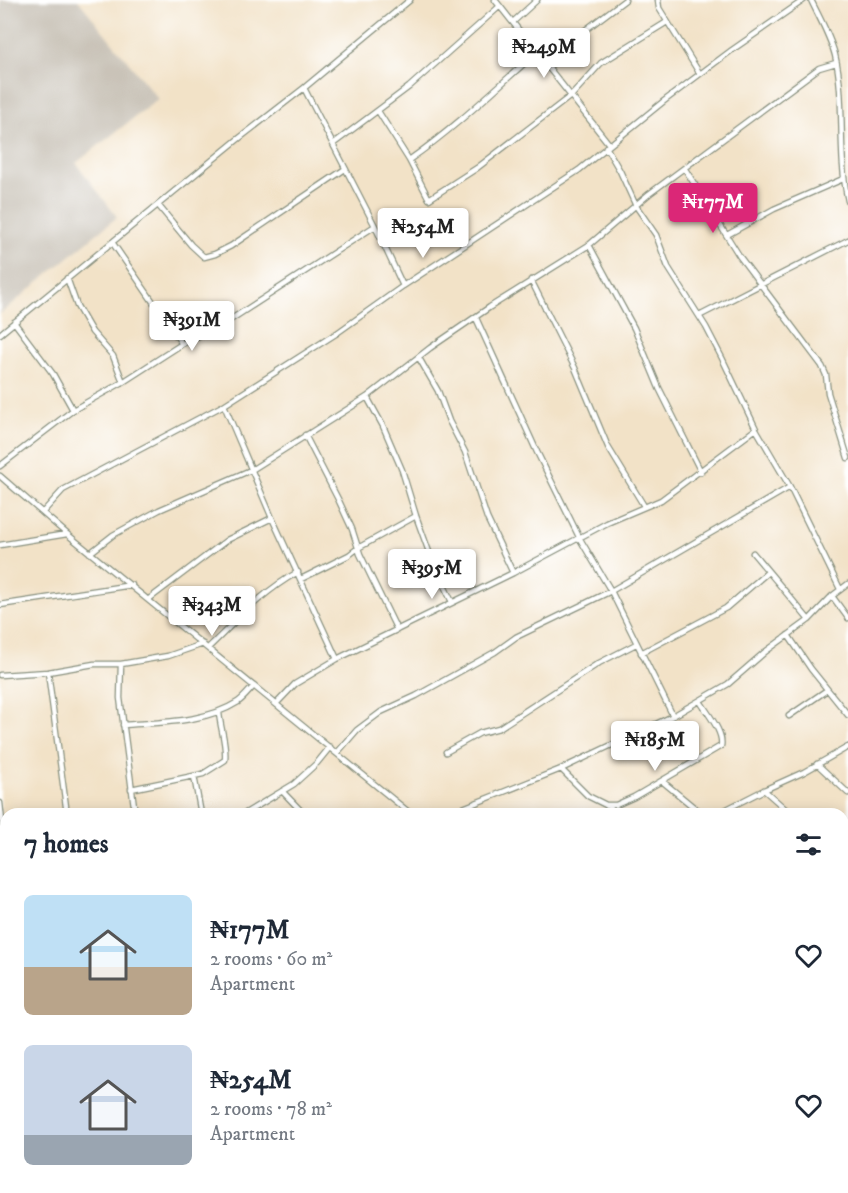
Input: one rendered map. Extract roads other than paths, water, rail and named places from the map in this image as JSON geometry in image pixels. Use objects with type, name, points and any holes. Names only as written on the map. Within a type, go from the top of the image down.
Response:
[{"type":"street","points":[[0,334],[410,0]]},
{"type":"street","points":[[495,0],[572,95],[608,146],[636,206],[656,235],[668,267],[723,358],[756,429],[790,487],[840,589]]},
{"type":"street","points":[[513,22],[537,0]]},
{"type":"street","points":[[549,67],[580,34],[625,0]]},
{"type":"street","points":[[658,0],[659,8],[700,74]]},
{"type":"street","points":[[43,512],[63,490],[224,405],[337,333],[403,286],[579,170],[700,74],[804,0]]},
{"type":"street","points":[[811,0],[831,44],[836,63],[843,179],[848,201]]},
{"type":"street","points":[[333,144],[409,87],[500,6]]},
{"type":"street","points":[[378,111],[409,159],[430,199],[477,168],[572,95],[601,63],[667,22]]},
{"type":"street","points":[[409,159],[473,110],[537,52]]},
{"type":"street","points":[[90,553],[113,534],[159,510],[253,469],[367,397],[531,280],[589,245],[649,194],[819,68],[836,63]]},
{"type":"street","points":[[304,88],[403,286]]},
{"type":"street","points":[[158,205],[191,246],[204,257],[231,246],[345,169]]},
{"type":"street","points":[[685,169],[761,285],[822,366],[848,458]]},
{"type":"street","points":[[727,235],[774,209],[843,179]]},
{"type":"street","points":[[0,466],[73,410],[123,382],[182,344],[230,320],[375,226]]},
{"type":"street","points":[[699,316],[848,240]]},
{"type":"street","points":[[112,242],[182,344]]},
{"type":"street","points":[[589,245],[634,328],[647,362],[700,472]]},
{"type":"street","points":[[67,278],[77,306],[92,332],[113,356],[123,382]]},
{"type":"street","points":[[531,280],[575,368],[608,447],[644,506]]},
{"type":"street","points":[[476,318],[537,452],[580,539],[611,591],[673,716]]},
{"type":"street","points":[[14,322],[53,374],[73,410]]},
{"type":"street","points":[[419,358],[438,391],[449,421],[465,452],[488,518],[513,573]]},
{"type":"street","points":[[367,397],[402,470],[433,563],[452,602]]},
{"type":"street","points":[[224,405],[337,659]]},
{"type":"street","points":[[276,704],[295,684],[337,659],[644,506],[661,500],[756,429]]},
{"type":"street","points":[[305,435],[339,501],[378,595],[397,630]]},
{"type":"street","points":[[0,476],[90,553],[404,808]]},
{"type":"street","points":[[337,753],[357,730],[381,712],[416,696],[495,652],[525,632],[611,591],[790,487]]},
{"type":"street","points":[[301,579],[349,555],[416,516]]},
{"type":"street","points":[[149,599],[227,540],[273,518]]},
{"type":"street","points":[[0,545],[67,534]]},
{"type":"street","points":[[753,554],[808,620]]},
{"type":"street","points":[[208,648],[261,596],[298,572]]},
{"type":"street","points":[[641,653],[726,608],[768,572]]},
{"type":"street","points":[[463,808],[561,769],[700,701],[728,684],[808,620],[848,584]]},
{"type":"street","points":[[0,605],[132,585]]},
{"type":"street","points":[[832,596],[848,618]]},
{"type":"street","points":[[788,635],[848,715]]},
{"type":"street","points":[[0,675],[48,672],[94,664],[121,664],[168,656],[203,644]]},
{"type":"street","points":[[446,752],[480,733],[499,728],[589,669],[636,644]]},
{"type":"street","points":[[121,664],[120,698],[134,808]]},
{"type":"street","points":[[48,672],[66,808]]},
{"type":"street","points":[[123,725],[194,718],[219,712],[239,702],[254,686]]},
{"type":"street","points":[[789,716],[827,690]]},
{"type":"street","points":[[606,805],[616,805],[721,746],[720,734],[700,701]]},
{"type":"street","points":[[131,789],[203,774],[225,760],[225,743],[220,730],[219,712]]},
{"type":"street","points":[[254,808],[302,777],[330,747]]},
{"type":"street","points":[[728,808],[848,747]]},
{"type":"street","points":[[817,764],[848,793]]},
{"type":"street","points":[[561,769],[588,796],[610,808]]},
{"type":"street","points":[[194,776],[200,808]]},
{"type":"street","points":[[662,781],[695,808]]},
{"type":"street","points":[[764,789],[785,808]]},
{"type":"street","points":[[282,791],[298,808]]}]
